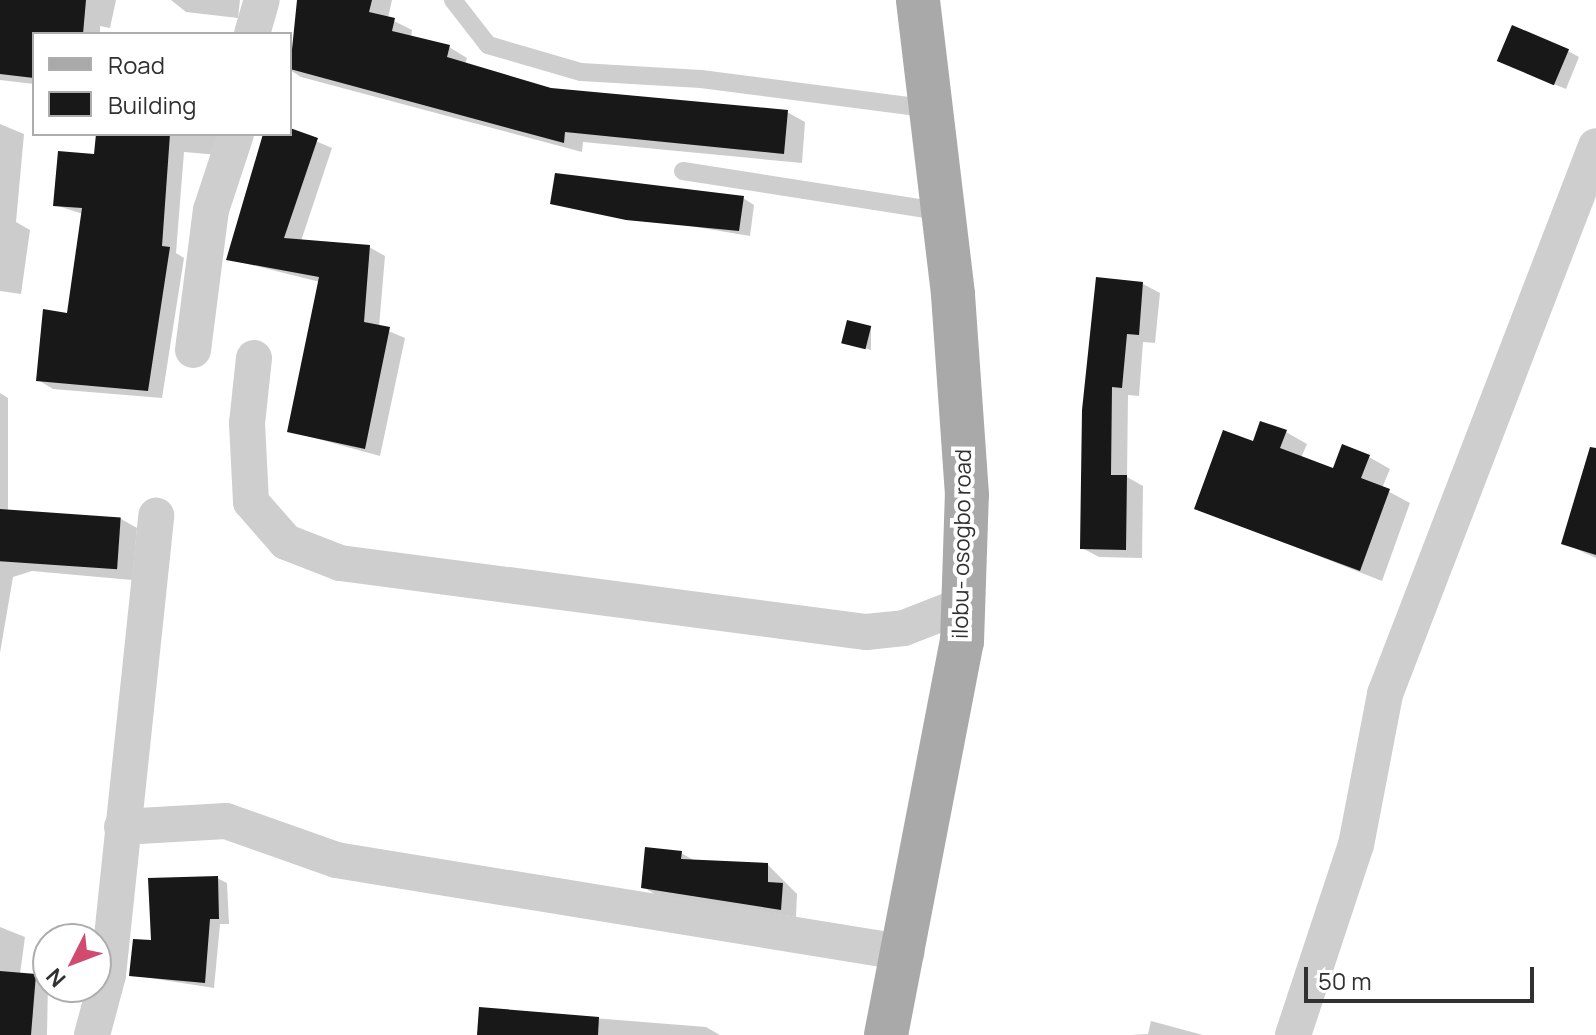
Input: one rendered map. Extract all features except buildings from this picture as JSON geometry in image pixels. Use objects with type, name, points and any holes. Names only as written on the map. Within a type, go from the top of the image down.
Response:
[{"type":"main road","name":"ilobu- osogbo road","points":[[886,1035],[906,953],[962,642],[967,495],[944,212],[918,0]]},
{"type":"street","points":[[253,32],[262,0]]},
{"type":"street","points":[[193,350],[211,210],[235,136]]},
{"type":"street","points":[[1293,1035],[1356,845],[1385,694],[1596,146]]},
{"type":"street","points":[[254,358],[247,423],[251,502],[286,542],[340,563],[866,632],[904,628],[963,605]]},
{"type":"street","points":[[92,1035],[108,975],[156,515]]},
{"type":"street","points":[[122,827],[226,821],[336,860],[906,953]]},
{"type":"lane","points":[[453,0],[488,45],[581,72],[701,79],[931,109]]},
{"type":"lane","points":[[683,171],[944,212]]}]
